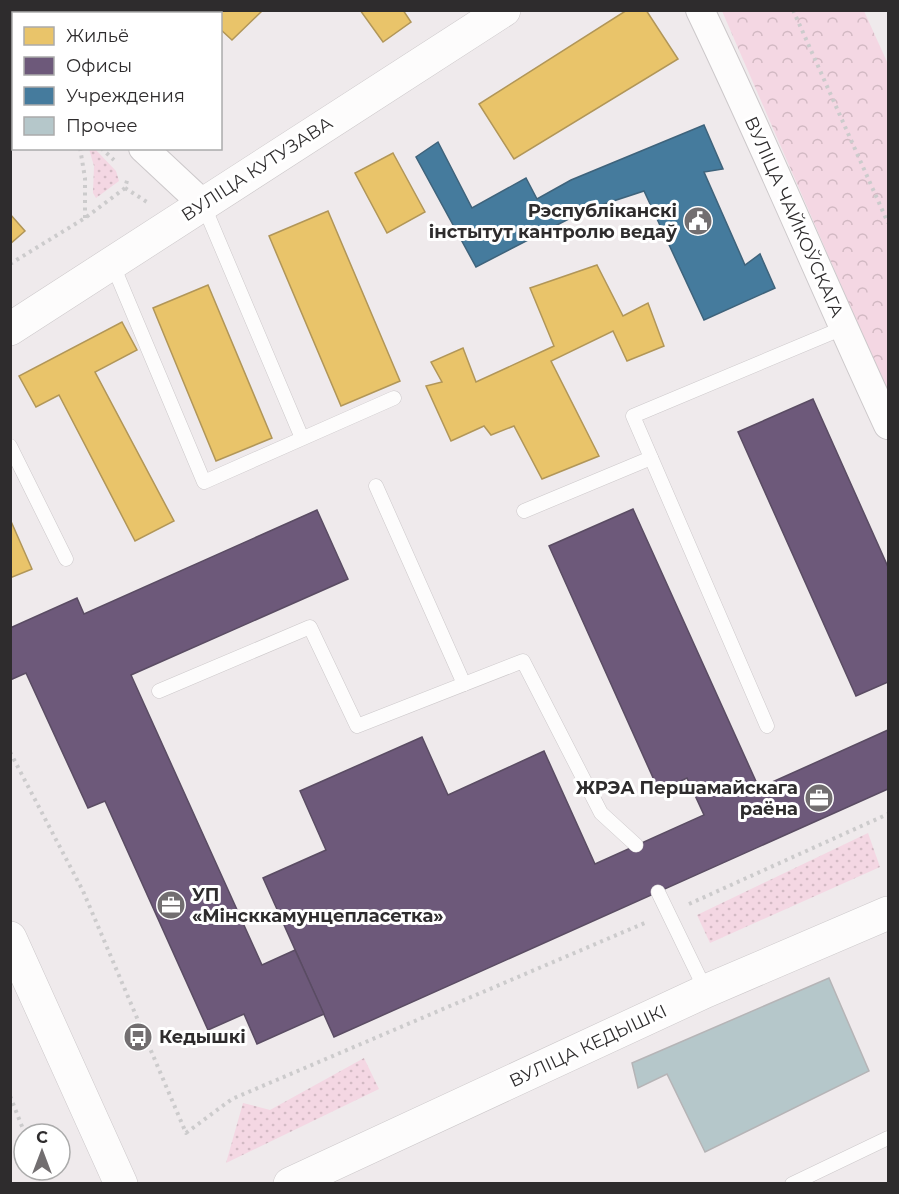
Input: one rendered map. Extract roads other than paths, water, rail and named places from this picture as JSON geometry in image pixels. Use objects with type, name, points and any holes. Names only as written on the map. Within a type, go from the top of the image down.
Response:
[{"type":"street","name":"ВУЛІЦА КУТУЗАВА","points":[[10,329],[504,10]]},
{"type":"street","name":"ВУЛІЦА ЧАЙКОЎСКАГА","points":[[700,10],[888,424]]},
{"type":"street","points":[[145,150],[203,204]]},
{"type":"street","name":"ВУЛІЦА КЕДЫШКІ","points":[[290,1184],[706,991],[888,913]]},
{"type":"street","points":[[10,938],[121,1184]]},
{"type":"lane","points":[[203,204],[302,438]]},
{"type":"lane","points":[[112,263],[204,482],[394,398]]},
{"type":"lane","points":[[766,726],[633,416],[843,328]]},
{"type":"lane","points":[[10,446],[66,559]]},
{"type":"lane","points":[[524,511],[651,458]]},
{"type":"lane","points":[[376,486],[464,684]]},
{"type":"lane","points":[[159,691],[310,627],[357,726],[523,661],[601,813],[636,845]]},
{"type":"lane","points":[[658,892],[706,991]]},
{"type":"lane","points":[[792,1184],[888,1138]]},
{"type":"place","name":"Рэспубліканскі інстытут кантролю ведаў","points":[[698,221]]},
{"type":"place","name":"ЖРЭА Першамайскага раёна","points":[[819,798]]},
{"type":"place","name":"УП «Мінсккамунцепласетка»","points":[[171,905]]},
{"type":"place","name":"Кедышкі","points":[[138,1037]]}]
